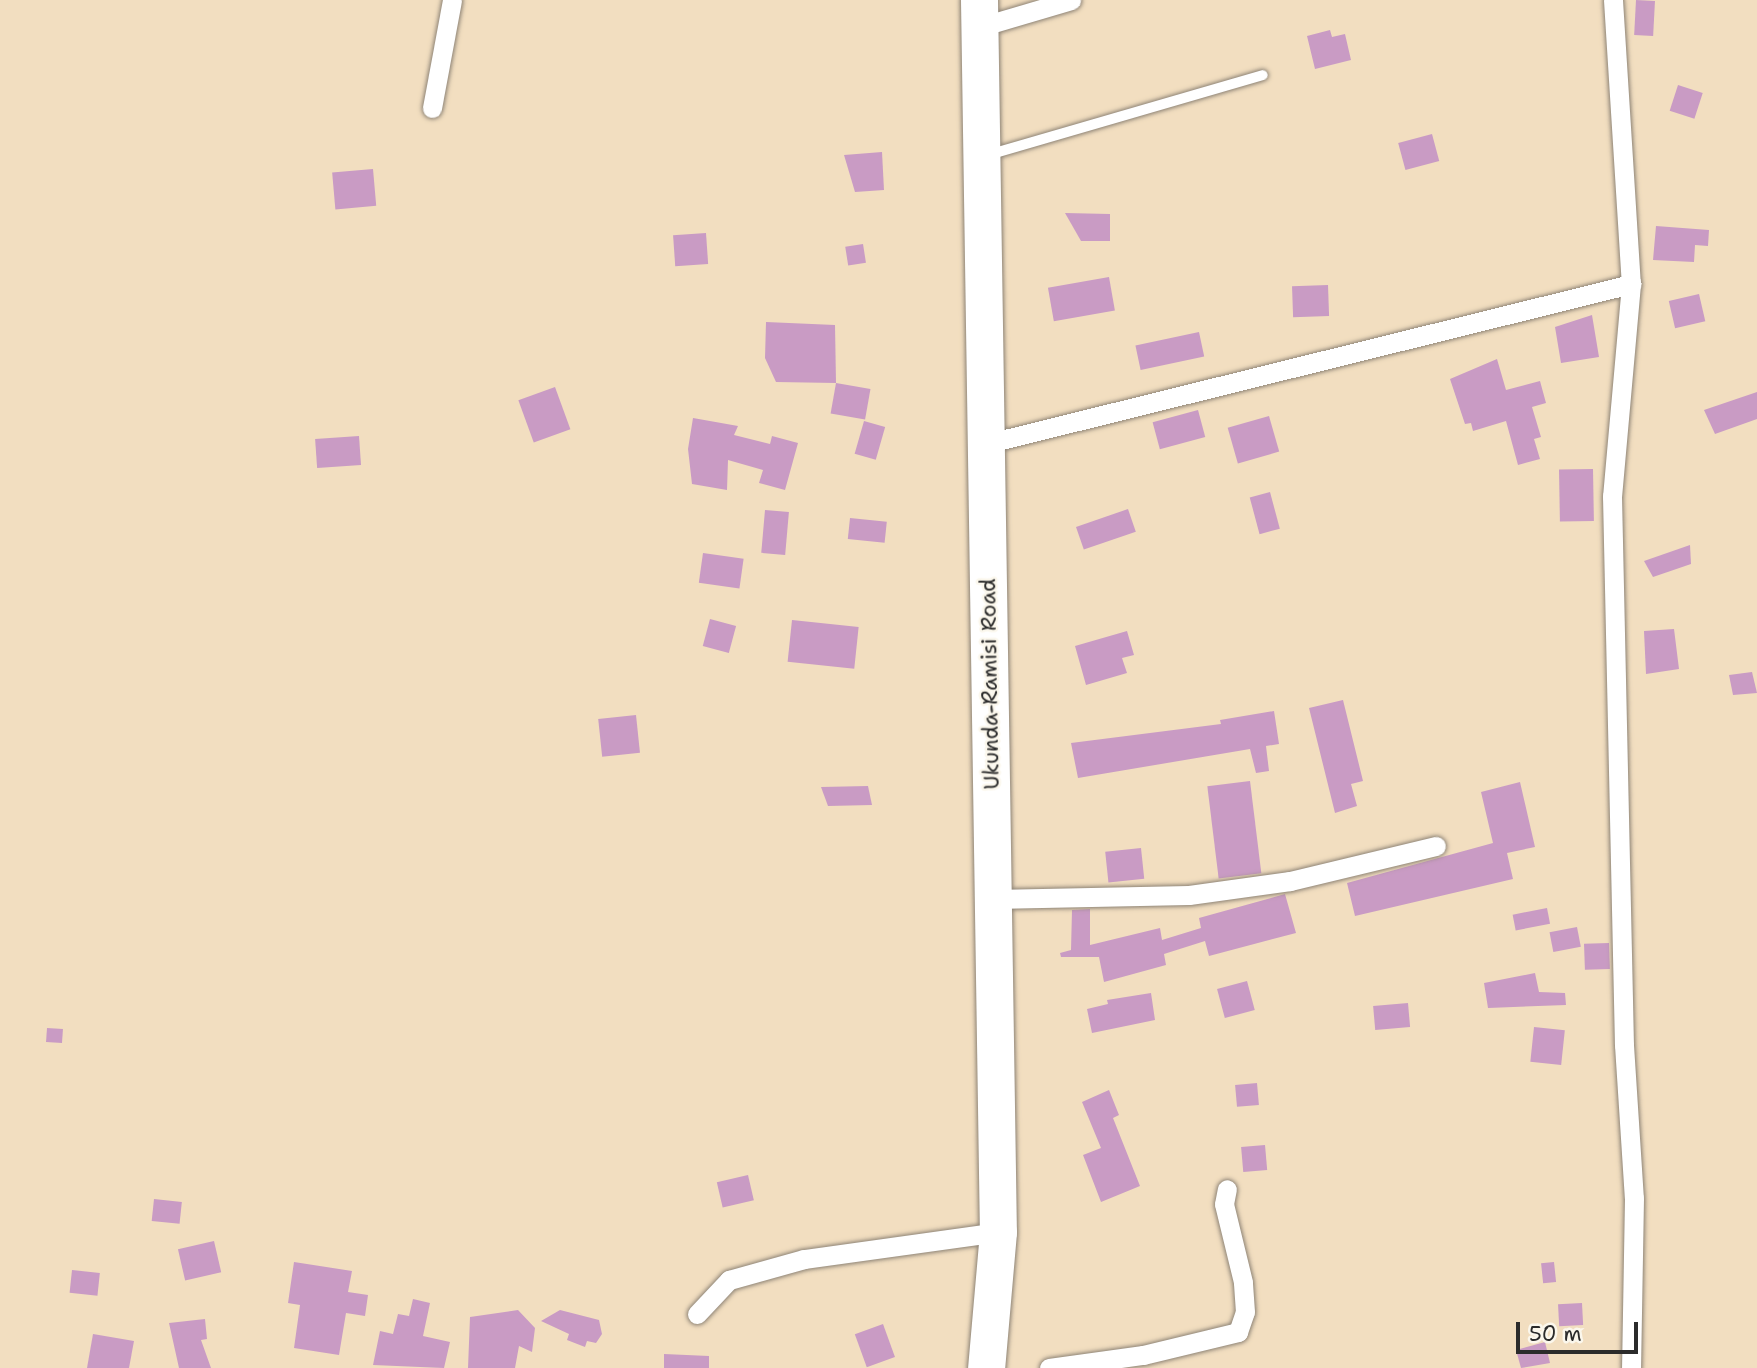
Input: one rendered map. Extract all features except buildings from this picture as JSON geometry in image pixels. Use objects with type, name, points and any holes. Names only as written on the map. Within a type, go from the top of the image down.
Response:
[{"type":"highway","name":"Ukunda-Ramisi Road","points":[[979,14],[984,156],[985,444],[998,1232],[986,1368]]},
{"type":"street","points":[[432,108],[452,0]]},
{"type":"street","points":[[979,14],[1071,0]]},
{"type":"street","points":[[1614,0],[1631,284],[1612,496],[1625,1045],[1634,1198],[1631,1368]]},
{"type":"street","points":[[985,444],[1631,284]]},
{"type":"street","points":[[993,900],[1189,895],[1290,881],[1436,846]]},
{"type":"street","points":[[1049,1368],[1143,1354],[1238,1332],[1245,1312],[1244,1282],[1230,1235],[1227,1189]]},
{"type":"street","points":[[696,1314],[729,1280],[804,1259],[998,1232]]},
{"type":"lane","points":[[984,156],[1263,75]]}]
